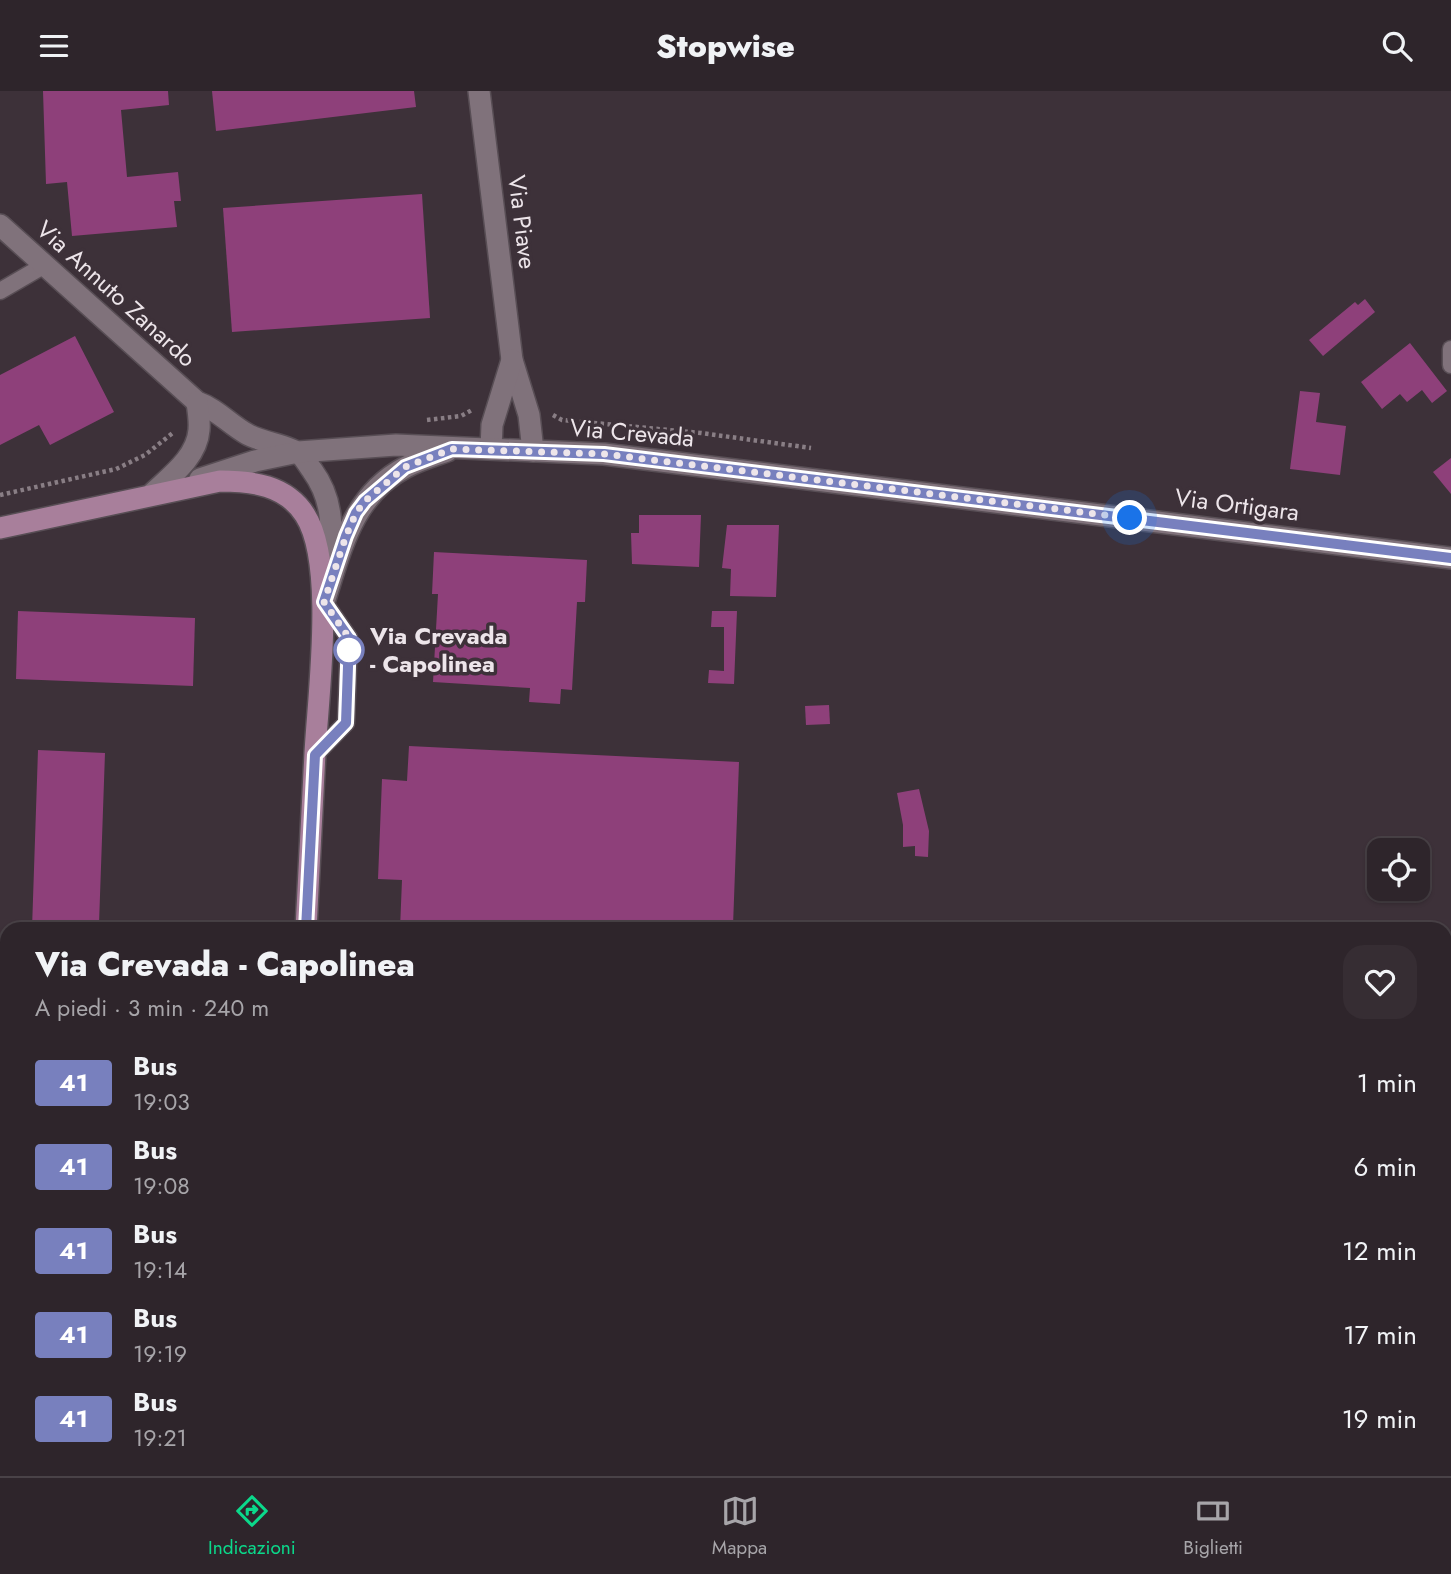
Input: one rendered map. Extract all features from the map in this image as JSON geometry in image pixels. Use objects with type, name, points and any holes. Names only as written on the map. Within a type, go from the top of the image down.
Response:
[{"type":"main road","name":"Via Piave","points":[[479,91],[512,360],[529,415],[533,451]]},
{"type":"main road","name":"Via Annuto Zanardo","points":[[0,225],[197,402],[212,407],[246,433],[267,443],[298,452]]},
{"type":"main road","name":"Via Piave","points":[[491,449],[492,425],[512,360]]},
{"type":"main road","name":"Via Annuto Zanardo","points":[[153,493],[188,458],[195,446],[200,432],[197,402]]},
{"type":"main road","name":"Via Crevada","points":[[153,493],[256,461],[298,452],[396,445],[604,454],[807,478]]},
{"type":"main road","name":"Via Crevada","points":[[324,602],[346,536],[356,513],[365,501],[405,467],[452,449]]},
{"type":"main road","name":"Via Crevada","points":[[298,452],[316,476],[330,507],[331,533],[324,602],[306,922]]},
{"type":"main road","name":"Via Ortigara","points":[[807,478],[1451,558]]},
{"type":"main road","name":"Via Crevada","points":[[0,528],[153,493],[220,481],[266,485],[285,495],[304,514],[314,534],[324,602]]},
{"type":"lane","points":[[0,291],[43,266]]},
{"type":"lane","points":[[1451,349],[1451,365]]},
{"type":"lane","points":[[315,755],[346,723],[349,638],[324,602]]},
{"type":"path","points":[[450,418],[461,417],[479,405]]},
{"type":"path","points":[[573,421],[701,433],[811,448]]},
{"type":"path","points":[[0,495],[116,469],[145,455],[180,426]]},
{"type":"building","points":[[43,91],[168,91],[169,105],[121,110],[127,177],[178,172],[181,201],[174,201],[177,227],[72,236],[67,182],[46,184]]},
{"type":"building","points":[[212,91],[414,91],[416,107],[216,131]]},
{"type":"building","points":[[422,194],[430,318],[232,332],[223,208]]},
{"type":"building","points":[[1365,299],[1375,312],[1323,356],[1309,340],[1355,302],[1358,305]]},
{"type":"building","points":[[75,336],[114,412],[50,445],[39,425],[0,445],[0,375]]},
{"type":"building","points":[[1410,343],[1447,391],[1432,403],[1422,390],[1407,402],[1400,394],[1382,409],[1361,382]]},
{"type":"building","points":[[1300,391],[1320,393],[1316,422],[1346,426],[1340,475],[1290,469]]},
{"type":"building","points":[[1451,458],[1451,494],[1433,472]]},
{"type":"building","points":[[639,515],[701,515],[699,567],[632,564],[631,533],[639,533]]},
{"type":"building","points":[[727,525],[779,525],[776,597],[730,596],[731,569],[722,568]]},
{"type":"building","points":[[434,552],[587,560],[585,602],[577,602],[572,690],[561,689],[560,704],[529,702],[530,688],[433,682],[438,594],[432,594]]},
{"type":"building","points":[[18,611],[195,618],[193,686],[16,679]]},
{"type":"building","points":[[712,611],[737,611],[734,684],[708,683],[709,670],[724,671],[724,627],[711,627]]},
{"type":"building","points":[[829,705],[830,724],[806,725],[805,706]]},
{"type":"building","points":[[409,746],[739,762],[733,922],[400,922],[402,880],[378,879],[382,779],[407,781]]},
{"type":"building","points":[[38,750],[105,753],[99,922],[32,922]]},
{"type":"building","points":[[919,789],[929,831],[928,857],[915,856],[915,846],[903,847],[903,825],[897,793]]},
{"type":"bus line","name":"41","points":[[306,922],[315,755],[346,723],[349,638],[324,602],[346,536],[356,513],[365,501],[405,467],[452,449],[604,454],[1451,558]]},
{"type":"place","name":"Via Crevada - Capolinea","points":[[349,650]]},
{"type":"route","points":[[349,650],[348,660],[349,638],[324,602],[356,513],[382,485],[405,467],[452,449],[604,454],[1130,518]]}]
